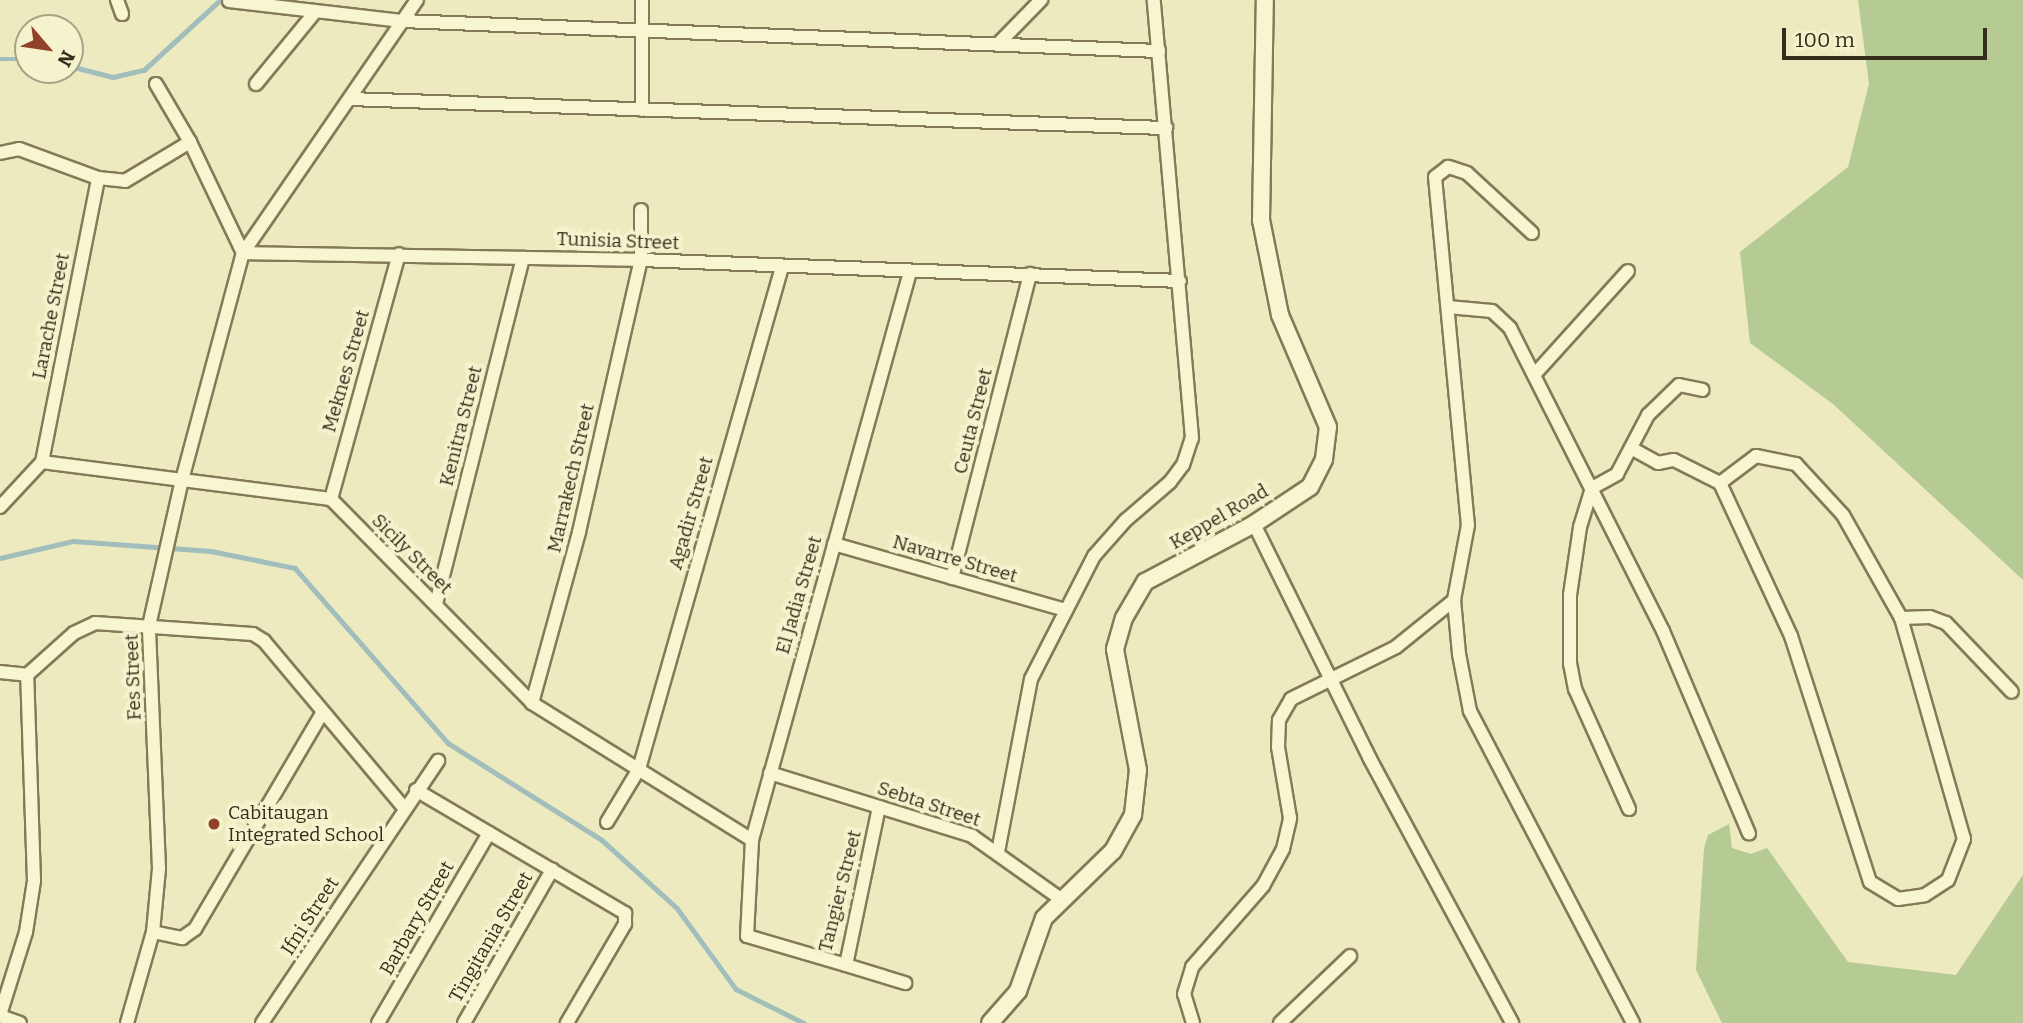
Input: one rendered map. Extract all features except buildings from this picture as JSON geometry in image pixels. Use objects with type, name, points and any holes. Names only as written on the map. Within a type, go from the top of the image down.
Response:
[{"type":"street","points":[[117,0],[122,13]]},
{"type":"street","name":"Fes Street","points":[[127,1023],[153,932],[159,868],[149,626],[162,584],[182,480],[243,253],[417,0]]},
{"type":"street","points":[[642,0],[642,110]]},
{"type":"street","points":[[998,44],[1041,0]]},
{"type":"street","points":[[998,852],[1031,679],[1094,556],[1183,464],[1193,418],[1154,0]]},
{"type":"street","name":"Keppel Road","points":[[990,1023],[1018,991],[1036,932],[1062,900],[1121,841],[1136,801],[1138,770],[1115,649],[1124,618],[1145,582],[1254,524],[1310,487],[1324,459],[1328,427],[1280,315],[1267,270],[1261,220],[1265,0]]},
{"type":"street","points":[[229,1],[402,21],[1159,51]]},
{"type":"street","points":[[256,84],[316,11]]},
{"type":"street","points":[[156,84],[190,142],[243,253]]},
{"type":"street","points":[[350,99],[1166,128]]},
{"type":"street","points":[[0,153],[19,149],[98,178],[125,181],[190,142]]},
{"type":"street","points":[[1532,233],[1467,173],[1448,167],[1435,177],[1468,525],[1454,600],[1470,711],[1633,1023]]},
{"type":"street","name":"Larache Street","points":[[42,462],[98,178]]},
{"type":"street","name":"Marrakech Street","points":[[532,703],[579,532],[641,260],[641,210]]},
{"type":"street","name":"Tunisia Street","points":[[243,253],[641,260],[1180,281]]},
{"type":"street","name":"Meknes Street","points":[[331,499],[399,254]]},
{"type":"street","name":"Kenitra Street","points":[[436,604],[523,258]]},
{"type":"street","name":"Agadir Street","points":[[607,822],[639,769],[782,267]]},
{"type":"street","points":[[1534,375],[1628,271]]},
{"type":"street","name":"El Jadia Street","points":[[745,932],[752,840],[910,272]]},
{"type":"street","name":"Ceuta Street","points":[[952,578],[1030,274]]},
{"type":"street","points":[[1448,307],[1492,310],[1510,328],[1662,631],[1749,834]]},
{"type":"street","points":[[1629,808],[1579,700],[1570,664],[1570,595],[1580,527],[1592,488],[1617,474],[1648,415],[1679,385],[1702,390]]},
{"type":"street","points":[[1631,448],[1658,463],[1674,460],[1720,482],[1791,636],[1870,882],[1898,899],[1925,895],[1948,880],[1964,839],[1901,618],[1843,515],[1796,464],[1756,456],[1720,482]]},
{"type":"street","points":[[0,507],[42,462],[331,499]]},
{"type":"street","name":"Sicily Street","points":[[331,499],[532,703],[752,840]]},
{"type":"street","points":[[1254,524],[1370,759],[1512,1023]]},
{"type":"street","name":"Navarre Street","points":[[834,544],[1066,610]]},
{"type":"street","points":[[1193,1023],[1184,994],[1192,967],[1263,886],[1283,849],[1290,818],[1278,747],[1279,720],[1291,699],[1395,648],[1454,600]]},
{"type":"street","points":[[1901,618],[1930,617],[1946,623],[2012,692]]},
{"type":"street","points":[[0,672],[27,675],[74,633],[95,623],[257,636],[404,808]]},
{"type":"street","points":[[20,1023],[0,1015],[26,933],[34,881],[27,675]]},
{"type":"street","points":[[153,932],[182,938],[195,929],[323,713]]},
{"type":"street","name":"Ifni Street","points":[[262,1023],[438,761]]},
{"type":"street","name":"Sebta Street","points":[[770,773],[948,826],[998,852],[1062,900]]},
{"type":"street","points":[[416,790],[624,911],[625,924],[567,1023]]},
{"type":"street","name":"Tangier Street","points":[[745,932],[754,940],[846,965],[879,807]]},
{"type":"street","name":"Barbary Street","points":[[378,1023],[489,833]]},
{"type":"street","name":"Tingitania Street","points":[[464,1023],[552,870]]},
{"type":"street","points":[[1280,1023],[1350,956]]},
{"type":"street","points":[[846,965],[905,983]]},
{"type":"green space","points":[[1858,0],[2023,0],[2023,580],[1833,404],[1750,343],[1740,252],[1848,167],[1869,84]]},
{"type":"green space","points":[[1729,824],[1732,848],[1751,854],[1767,848],[1848,962],[1956,975],[2023,875],[2023,1023],[1722,1023],[1696,970],[1704,848],[1708,835]]},
{"type":"waterway","points":[[84,70],[113,77],[144,70],[220,0]]},
{"type":"waterway","points":[[0,59],[14,59]]},
{"type":"waterway","points":[[0,558],[73,541],[211,551],[295,568],[448,743],[602,840],[677,908],[736,989],[804,1023]]},
{"type":"place","name":"Cabitaugan Integrated School","points":[[214,824]]}]
